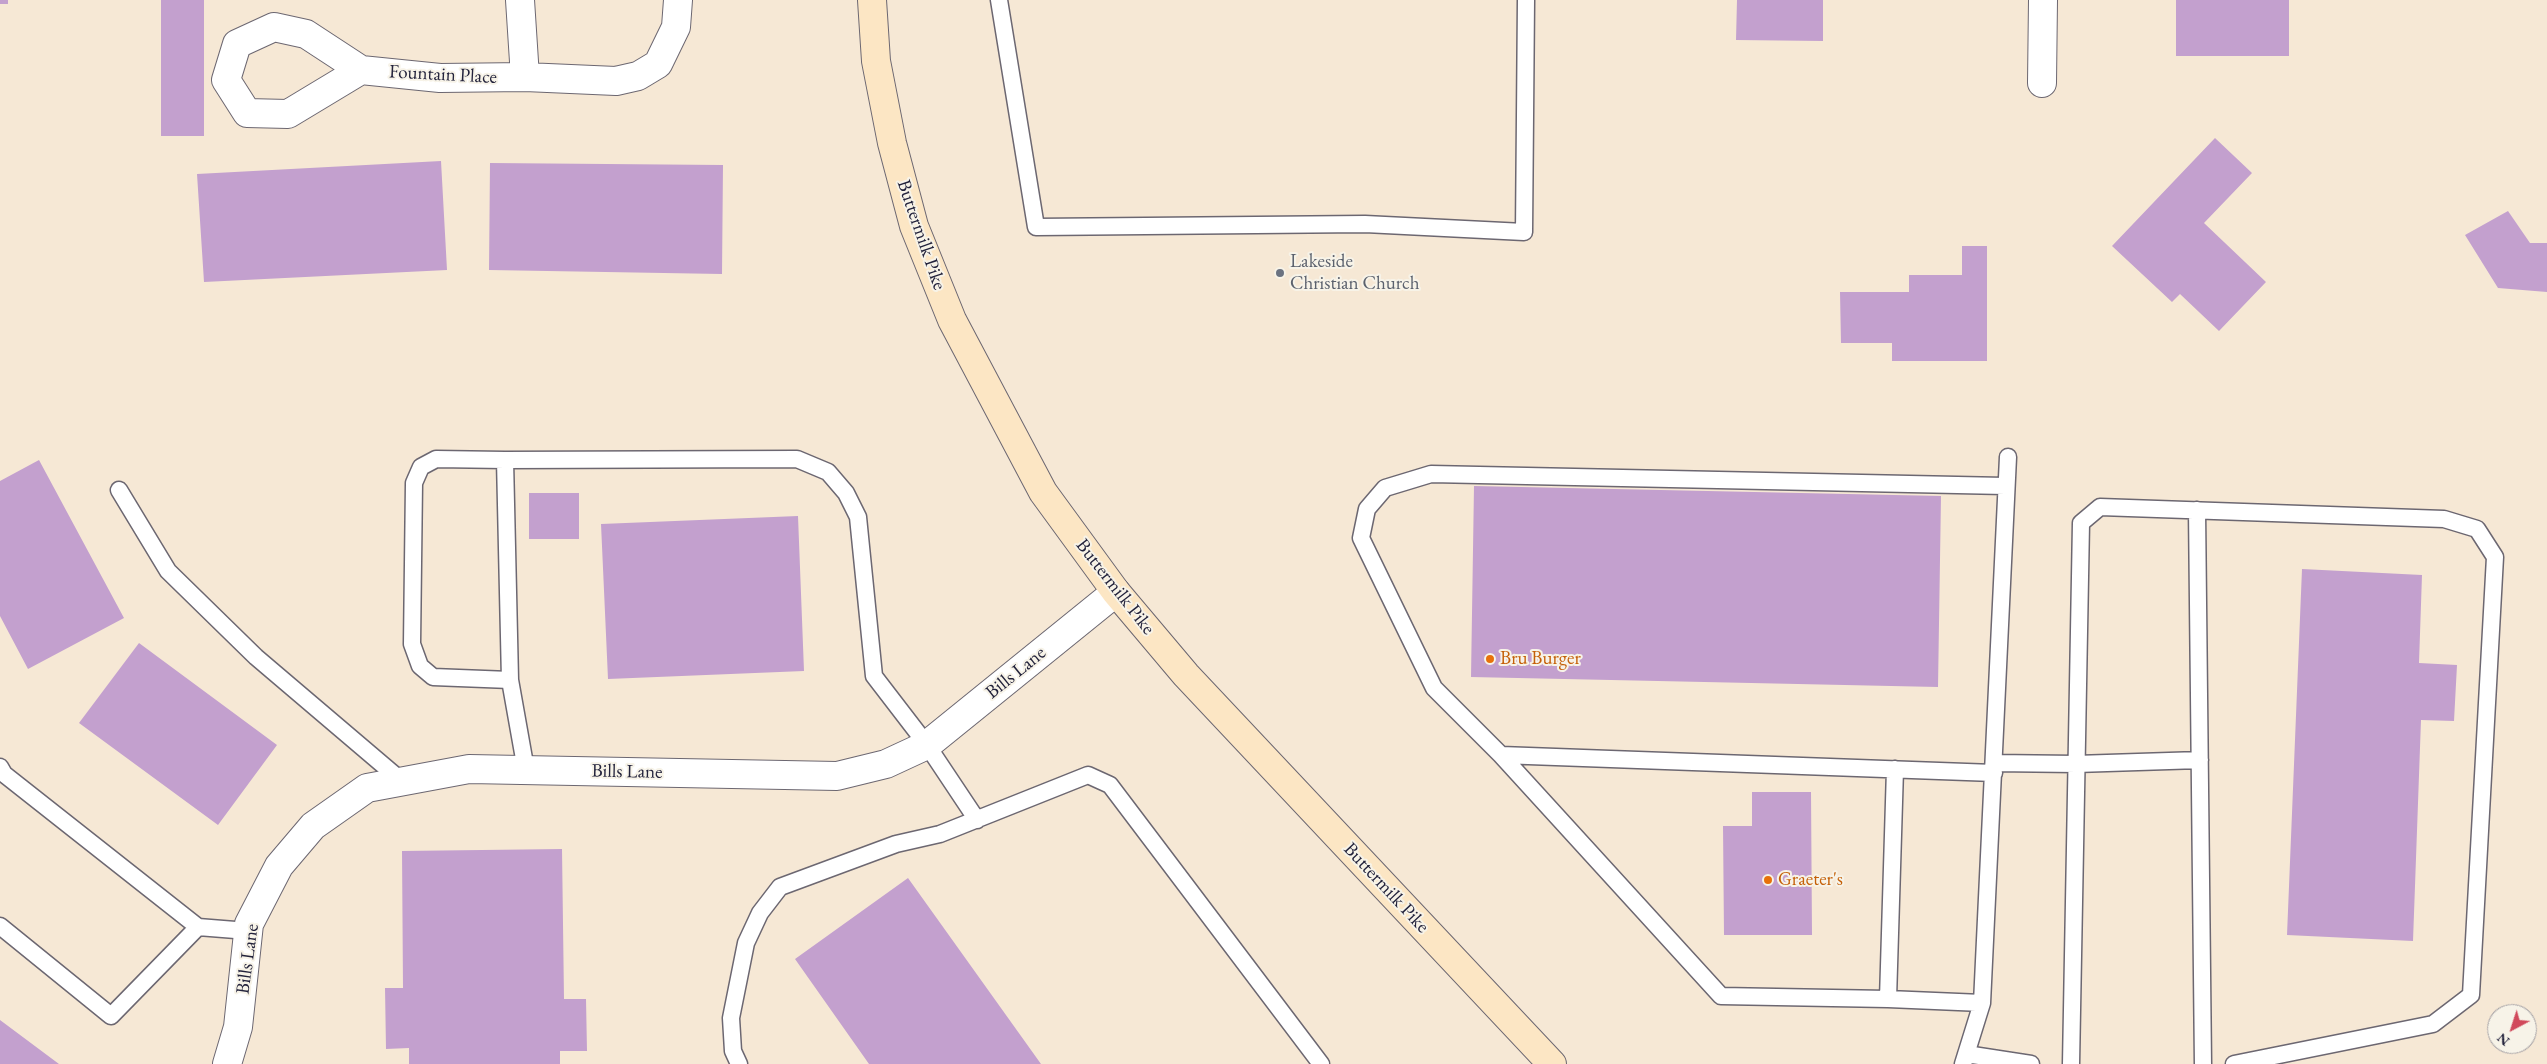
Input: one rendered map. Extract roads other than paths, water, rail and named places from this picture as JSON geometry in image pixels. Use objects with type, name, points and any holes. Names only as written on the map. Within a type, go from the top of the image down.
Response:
[{"type":"main road","name":"Buttermilk Pike","points":[[872,0],[876,60],[892,142],[914,226],[952,320],[1043,492],[1116,592],[1186,675],[1552,1064]]},
{"type":"street","name":"Fountain Place","points":[[520,0],[525,77]]},
{"type":"street","name":"Fountain Place","points":[[362,70],[440,78],[525,77],[616,81],[638,76],[658,64],[676,27],[678,0]]},
{"type":"street","points":[[2042,83],[2043,0]]},
{"type":"street","name":"Bills Lane","points":[[227,1064],[238,1027],[248,931],[279,866],[313,826],[367,788],[469,769],[837,776],[886,764],[927,745],[1116,592]]},
{"type":"street","name":"Bills Lane","points":[[238,1027],[244,1064]]},
{"type":"lane","points":[[999,0],[1036,227],[1365,224],[1524,232],[1526,0]]},
{"type":"lane","points":[[2008,457],[2005,486],[1994,768],[1982,1003],[1964,1059],[2031,1064]]},
{"type":"lane","points":[[510,680],[433,677],[420,666],[412,644],[414,483],[422,467],[436,459],[797,459],[828,472],[846,494],[858,516],[874,676],[927,745],[977,820]]},
{"type":"lane","points":[[505,460],[510,680],[526,770]]},
{"type":"lane","points":[[1982,1003],[1721,996],[1501,755],[1434,688],[1361,538],[1367,509],[1385,488],[1431,474],[2005,486]]},
{"type":"lane","points":[[119,490],[168,571],[256,657],[341,727],[403,782]]},
{"type":"lane","points":[[2070,1064],[2081,523],[2100,507],[2444,519],[2477,528],[2495,557],[2471,996],[2433,1024],[2234,1064]]},
{"type":"lane","points":[[2197,510],[2203,1064]]},
{"type":"lane","points":[[1501,755],[1895,769],[1994,768],[2200,760]]},
{"type":"lane","points":[[0,768],[4,774],[198,927],[248,931]]},
{"type":"lane","points":[[1888,999],[1895,769]]},
{"type":"lane","points":[[739,1064],[734,1052],[731,1018],[746,942],[760,912],[780,887],[896,844],[940,834],[1088,775],[1110,784],[1321,1064]]},
{"type":"lane","points":[[0,926],[111,1016],[198,927]]},
{"type":"place","name":"Lakeside Christian Church","points":[[1280,273]]},
{"type":"place","name":"Bru Burger","points":[[1490,659]]},
{"type":"place","name":"Graeter's","points":[[1768,880]]}]
